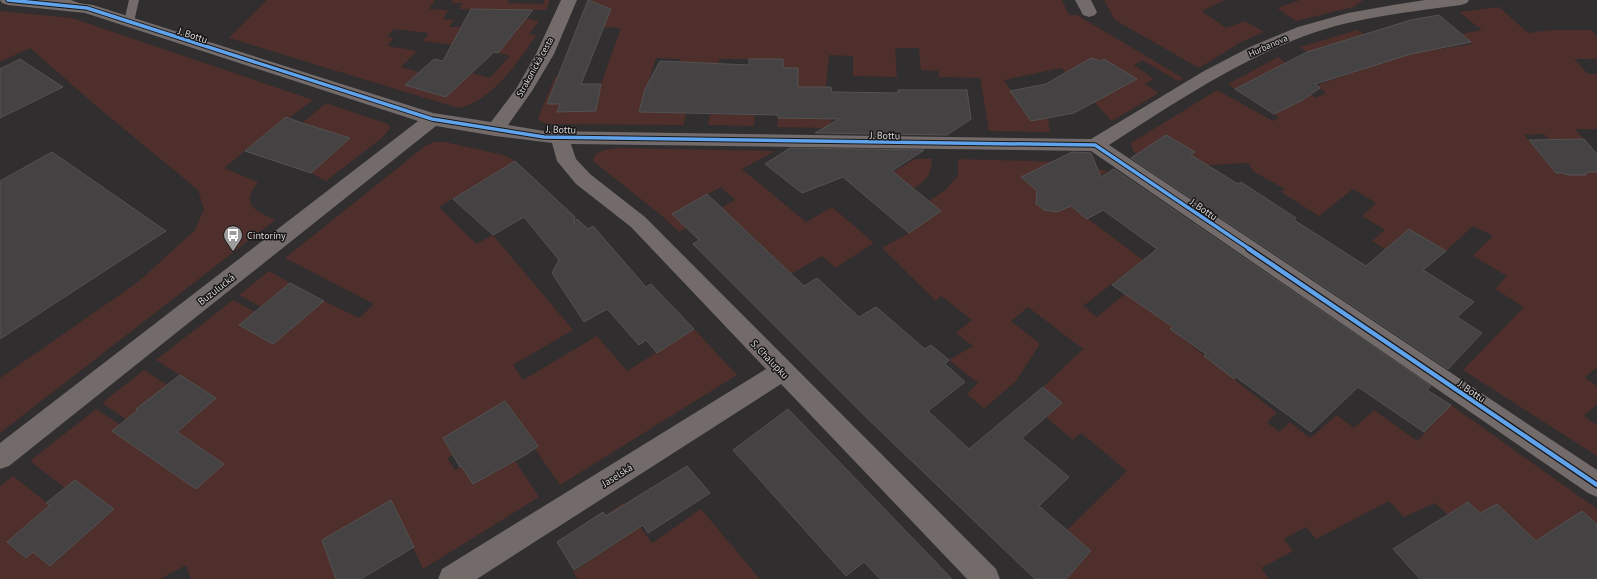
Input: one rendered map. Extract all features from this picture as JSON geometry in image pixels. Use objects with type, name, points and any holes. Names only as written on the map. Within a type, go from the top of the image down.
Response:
[{"type":"street","name":"J. Bottu","points":[[8,0],[87,8],[371,101],[432,119],[495,130],[560,137],[1095,145],[1597,485]]},
{"type":"street","name":"Strakonická cesta","points":[[495,130],[523,91],[545,54],[569,0]]},
{"type":"street","name":"Hurbanova","points":[[1095,145],[1201,80],[1253,52],[1284,38],[1390,4],[1461,0]]},
{"type":"street","name":"Buzulucká","points":[[0,458],[432,119]]},
{"type":"street","name":"S. Chalupku","points":[[560,137],[567,161],[583,179],[638,222],[986,579]]},
{"type":"street","name":"Jaselská","points":[[452,579],[782,371]]},
{"type":"lane","points":[[61,0],[87,8]]},
{"type":"lane","points":[[129,22],[134,0]]},
{"type":"shaded area","points":[[267,0],[435,0],[429,9],[448,10],[443,19],[454,20],[449,27],[460,27],[467,16],[521,17],[539,21],[529,34],[536,35],[513,68],[503,79],[482,98],[458,108],[229,38]],"holes":[[[394,29],[429,33],[423,41],[460,46],[516,31],[498,53],[510,56],[490,78],[472,73],[446,97],[405,85],[419,72],[401,67],[417,51],[387,46],[394,38],[387,37]]]},
{"type":"shaded area","points":[[453,0],[509,0],[508,3],[543,4],[545,0],[550,0],[546,10],[459,9],[463,3],[451,3]]},
{"type":"shaded area","points":[[588,0],[1062,0],[1069,15],[1077,15],[1183,78],[1178,81],[1142,60],[1134,65],[1154,79],[1145,84],[1159,93],[1112,121],[1061,68],[1004,80],[1031,121],[1048,118],[1050,132],[989,131],[980,78],[939,77],[939,71],[921,70],[919,48],[895,48],[897,77],[853,76],[853,56],[829,55],[826,87],[798,87],[798,68],[783,68],[783,59],[719,59],[718,65],[679,64],[680,59],[656,58],[639,112],[686,113],[684,125],[547,124],[540,121],[538,118],[555,77],[564,77],[562,83],[554,84],[548,104],[560,104],[557,112],[592,111],[597,108],[601,84],[621,28],[578,26]]},
{"type":"shaded area","points":[[1104,0],[1225,0],[1202,11],[1226,28],[1245,21],[1264,32],[1241,42],[1199,68],[1115,20]]},
{"type":"shaded area","points":[[1300,0],[1362,1],[1353,7],[1296,21],[1277,8]]},
{"type":"shaded area","points":[[1499,7],[1528,33],[1551,30],[1591,30],[1597,36],[1597,59],[1574,59],[1588,74],[1597,74],[1597,129],[1575,129],[1584,139],[1549,140],[1544,134],[1524,135],[1556,173],[1586,175],[1587,172],[1597,172],[1597,367],[1585,378],[1597,386],[1597,404],[1584,416],[1597,425],[1597,456],[1463,370],[1524,307],[1495,289],[1507,276],[1473,256],[1493,236],[1473,226],[1446,251],[1409,230],[1385,249],[1372,241],[1385,230],[1362,216],[1376,203],[1353,189],[1319,216],[1281,192],[1285,189],[1254,172],[1248,163],[1191,166],[1191,155],[1195,152],[1166,135],[1137,154],[1133,151],[1131,143],[1217,90],[1273,121],[1279,118],[1274,114],[1311,94],[1316,98],[1326,93],[1317,86],[1320,84],[1367,68],[1394,56],[1472,44],[1461,34],[1482,30],[1459,12]]},
{"type":"shaded area","points":[[0,11],[72,18],[313,100],[289,118],[286,117],[224,168],[258,182],[250,197],[250,202],[252,206],[261,213],[275,220],[0,433],[0,378],[138,282],[195,230],[204,209],[198,190],[95,105],[30,48],[0,62]]},
{"type":"shaded area","points":[[1357,30],[1364,34],[1307,52],[1300,47]]},
{"type":"shaded area","points":[[1278,57],[1287,63],[1235,89],[1228,84]]},
{"type":"shaded area","points":[[326,103],[388,124],[390,128],[383,137],[326,181],[311,173],[349,138],[302,123]]},
{"type":"shaded area","points":[[710,114],[755,115],[754,126],[708,125]]},
{"type":"shaded area","points":[[778,118],[831,119],[831,128],[777,127]]},
{"type":"shaded area","points":[[435,142],[445,142],[504,155],[515,161],[439,207],[476,244],[493,235],[573,330],[513,365],[523,380],[597,336],[627,371],[694,329],[737,375],[560,485],[535,449],[538,446],[505,401],[444,438],[453,455],[447,458],[455,470],[461,466],[473,484],[515,461],[539,497],[423,569],[391,500],[322,540],[336,579],[191,579],[186,565],[160,579],[0,579],[0,486],[13,476],[50,505],[7,542],[25,558],[33,552],[51,566],[114,509],[75,480],[65,488],[30,461],[96,409],[121,425],[149,456],[216,398],[156,360],[233,300],[255,312],[239,325],[273,344],[322,300],[359,318],[374,304],[285,258],[425,146]]},
{"type":"shaded area","points":[[623,148],[775,151],[742,169],[806,222],[832,207],[874,243],[835,268],[822,256],[791,274],[768,251],[758,257],[745,245],[755,239],[721,208],[735,200],[721,187],[673,214],[686,228],[679,232],[661,215],[593,161],[594,157],[601,151]]},
{"type":"shaded area","points":[[915,159],[932,159],[929,174],[922,183],[913,189],[893,172]]},
{"type":"shaded area","points":[[958,159],[1067,162],[1108,171],[1092,181],[1040,168],[1021,177],[1043,196],[1036,203],[1041,207],[1049,210],[1057,210],[1071,206],[1143,260],[1083,306],[1097,317],[1125,294],[1189,314],[1171,329],[1277,413],[1267,422],[1279,432],[1290,422],[1310,438],[1337,415],[1354,428],[1374,410],[1417,441],[1451,405],[1597,509],[1597,524],[1582,511],[1536,541],[1497,504],[1480,513],[1468,502],[1448,515],[1435,503],[1404,517],[1389,501],[1316,539],[1306,527],[1284,539],[1293,551],[1261,568],[1269,579],[1066,579],[1091,552],[1067,530],[1127,471],[1081,433],[1073,440],[1046,417],[1062,403],[1043,387],[1083,349],[1028,307],[1011,321],[1040,344],[1016,381],[984,409],[967,394],[978,383],[949,360],[973,346],[956,333],[972,320],[941,296],[936,301],[882,248],[909,233],[941,211],[929,201],[945,190],[958,176]]},
{"type":"shaded area","points":[[269,271],[290,283],[261,307],[239,295]]},
{"type":"shaded area","points":[[144,370],[167,385],[127,420],[102,403]]},
{"type":"shaded area","points":[[623,503],[652,543],[701,509],[760,579],[578,579],[573,572],[621,540],[606,515]]},
{"type":"building","points":[[588,0],[611,9],[581,84],[601,84],[596,111],[557,112],[560,104],[547,104]]},
{"type":"building","points":[[471,9],[533,10],[498,53],[494,52],[446,97],[405,85],[434,59],[443,61]]},
{"type":"building","points":[[1439,15],[1471,42],[1411,54],[1315,84],[1320,88],[1301,101],[1274,114],[1235,89],[1307,52],[1411,20]]},
{"type":"building","points":[[1091,58],[1101,61],[1104,59],[1137,79],[1074,113],[1031,121],[1010,91],[1046,84]]},
{"type":"building","points":[[20,59],[63,87],[0,118],[0,69]]},
{"type":"building","points":[[749,59],[783,59],[783,68],[798,68],[798,87],[831,87],[832,92],[898,93],[898,90],[967,90],[971,119],[947,135],[815,133],[839,119],[778,118],[778,115],[639,112],[645,89],[660,61],[749,65]]},
{"type":"building","points":[[286,117],[350,138],[311,173],[245,151]]},
{"type":"building","points":[[1166,135],[1195,152],[1191,155],[1238,184],[1241,182],[1296,218],[1294,220],[1366,266],[1409,229],[1446,251],[1423,270],[1474,302],[1457,317],[1482,333],[1448,369],[1131,158]]},
{"type":"building","points":[[1584,139],[1597,154],[1597,172],[1587,172],[1586,175],[1556,173],[1529,140]]},
{"type":"building","points":[[790,148],[924,150],[892,171],[941,211],[909,233],[843,177],[802,193],[765,164]]},
{"type":"building","points":[[52,152],[166,231],[0,339],[0,181]]},
{"type":"building","points":[[1072,152],[1091,153],[1101,177],[1114,169],[1431,386],[1427,390],[1451,405],[1424,432],[1358,387],[1311,432],[1236,377],[1234,379],[1204,356],[1206,354],[1170,329],[1173,327],[1112,285],[1157,249],[1103,210],[1087,219],[1071,206],[1057,212],[1044,210],[1036,204],[1037,191],[1021,177]]},
{"type":"building","points":[[515,161],[575,217],[573,225],[577,219],[588,229],[593,226],[646,287],[651,284],[694,329],[657,353],[646,340],[639,345],[607,309],[584,322],[552,273],[559,260],[524,217],[493,235],[453,199]]},
{"type":"building","points":[[707,194],[804,286],[817,278],[859,317],[876,307],[925,349],[931,345],[949,360],[945,364],[965,382],[928,411],[969,449],[1043,387],[1062,403],[1022,438],[1069,477],[1039,506],[1091,551],[1066,579],[1035,579],[870,421],[693,244],[699,240],[672,214]]},
{"type":"building","points":[[290,283],[324,301],[273,344],[239,325]]},
{"type":"building","points":[[180,375],[216,398],[177,432],[224,464],[196,489],[112,431],[138,410],[136,409]]},
{"type":"building","points":[[505,401],[538,446],[527,454],[473,484],[461,466],[460,467],[443,438]]},
{"type":"building","points":[[788,409],[952,579],[880,579],[864,562],[846,576],[733,450]]},
{"type":"building","points":[[687,466],[710,493],[648,533],[643,525],[574,570],[557,542],[603,512],[606,516]]},
{"type":"building","points":[[75,480],[114,509],[50,566],[33,552],[26,558],[7,542],[50,505],[46,503]]},
{"type":"building","points":[[391,500],[414,547],[361,579],[336,579],[322,540]]},
{"type":"building","points":[[1468,502],[1480,513],[1497,504],[1536,541],[1582,511],[1597,524],[1597,579],[1420,579],[1393,549]]},
{"type":"cycle path","points":[[8,0],[87,8],[432,119],[544,137],[1095,145],[1597,485]]},
{"type":"place","name":"Cintoríny","points":[[233,252]]}]
